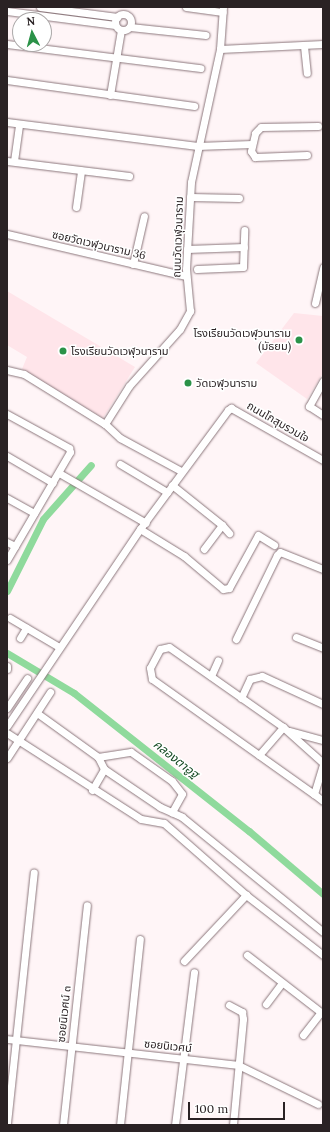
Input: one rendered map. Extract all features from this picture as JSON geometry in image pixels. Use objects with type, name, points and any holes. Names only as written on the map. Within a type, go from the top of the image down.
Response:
[{"type":"street","points":[[40,7],[130,27],[206,35]]},
{"type":"street","points":[[186,7],[223,10]]},
{"type":"street","points":[[7,10],[32,10],[118,24]]},
{"type":"street","name":"ถนนวัดเวฬุวนาราม","points":[[105,424],[129,386],[187,319],[190,304],[186,276],[190,197],[197,146],[220,49],[223,10]]},
{"type":"street","points":[[110,95],[118,24],[124,11],[131,19],[130,27]]},
{"type":"street","points":[[7,44],[201,68]]},
{"type":"street","points":[[220,49],[323,44]]},
{"type":"street","points":[[304,46],[307,73]]},
{"type":"street","points":[[7,80],[194,106]]},
{"type":"street","points":[[7,122],[197,146],[252,144]]},
{"type":"street","points":[[19,124],[11,161],[129,176]]},
{"type":"street","points":[[307,155],[255,157],[252,144],[261,127],[318,126]]},
{"type":"street","points":[[76,207],[81,170]]},
{"type":"street","points":[[190,197],[239,198]]},
{"type":"street","points":[[133,264],[144,216]]},
{"type":"street","points":[[197,269],[243,267],[244,230]]},
{"type":"street","name":"ซอยวัดเวฬุวนาราม 36","points":[[7,234],[186,276]]},
{"type":"street","points":[[187,249],[244,247]]},
{"type":"street","points":[[316,303],[323,267]]},
{"type":"street","points":[[7,370],[24,374],[105,424],[120,438],[180,472],[59,647],[7,726]]},
{"type":"street","points":[[323,381],[309,406],[323,415]]},
{"type":"street","name":"ถนนโกสุมรวมใจ","points":[[180,472],[231,408],[323,460]]},
{"type":"street","points":[[7,414],[69,448],[69,458],[34,513],[7,560]]},
{"type":"street","points":[[7,456],[53,483]]},
{"type":"street","points":[[120,464],[167,492]]},
{"type":"street","points":[[59,473],[146,523]]},
{"type":"street","points":[[172,485],[222,525],[229,533]]},
{"type":"street","points":[[7,498],[34,513]]},
{"type":"street","points":[[204,549],[222,525]]},
{"type":"street","points":[[140,529],[184,556],[223,589],[229,588],[258,534],[274,545]]},
{"type":"street","points":[[7,542],[15,546]]},
{"type":"street","points":[[236,639],[277,555],[280,552],[323,569]]},
{"type":"street","points":[[10,618],[59,647]]},
{"type":"street","points":[[20,638],[26,628]]},
{"type":"street","points":[[296,637],[323,648]]},
{"type":"street","points":[[314,794],[323,763],[286,729],[164,646],[149,675],[323,801]]},
{"type":"street","points":[[210,676],[218,660]]},
{"type":"street","points":[[241,698],[250,679],[262,676],[323,704]]},
{"type":"street","points":[[7,708],[27,678]]},
{"type":"street","points":[[7,758],[50,692]]},
{"type":"street","points":[[37,713],[98,757],[104,769],[172,812],[323,932]]},
{"type":"street","points":[[259,755],[286,729]]},
{"type":"street","points":[[286,729],[323,740]]},
{"type":"street","points":[[7,733],[92,790],[141,819],[164,823],[246,895],[323,955]]},
{"type":"street","points":[[98,757],[131,752],[172,781],[182,794],[172,812]]},
{"type":"street","points":[[92,790],[104,769]]},
{"type":"street","points":[[7,1123],[34,872]]},
{"type":"street","points":[[184,961],[246,895]]},
{"type":"street","name":"ซอยนิเวศน์ ๓","points":[[63,1125],[87,905]]},
{"type":"street","points":[[120,1125],[140,939]]},
{"type":"street","points":[[247,955],[282,984],[322,1013],[303,1035]]},
{"type":"street","points":[[175,1125],[182,1058],[194,972]]},
{"type":"street","points":[[266,1004],[282,984]]},
{"type":"street","points":[[229,1005],[242,1012],[233,1125]]},
{"type":"street","name":"ซอยนิเวศน์","points":[[7,1039],[238,1065],[318,1104]]},
{"type":"shaded area","name":"โรงเรียนวัดเวฬุวนาราม","points":[[7,291],[135,367],[103,418],[22,369],[27,357],[7,345]]},
{"type":"shaded area","name":"โรงเรียนวัดเวฬุวนาราม (มัธยม)","points":[[294,313],[323,316],[323,373],[307,399],[256,363]]},
{"type":"waterway","points":[[7,591],[43,519],[91,465]]},
{"type":"waterway","name":"คลองตาอูฐ","points":[[7,653],[74,693],[249,831],[323,894]]},
{"type":"place","name":"โรงเรียนวัดเวฬุวนาราม (มัธยม)","points":[[299,340]]},
{"type":"place","name":"โรงเรียนวัดเวฬุวนาราม","points":[[63,351]]},
{"type":"place","name":"วัดเวฬุวนาราม","points":[[188,383]]}]
